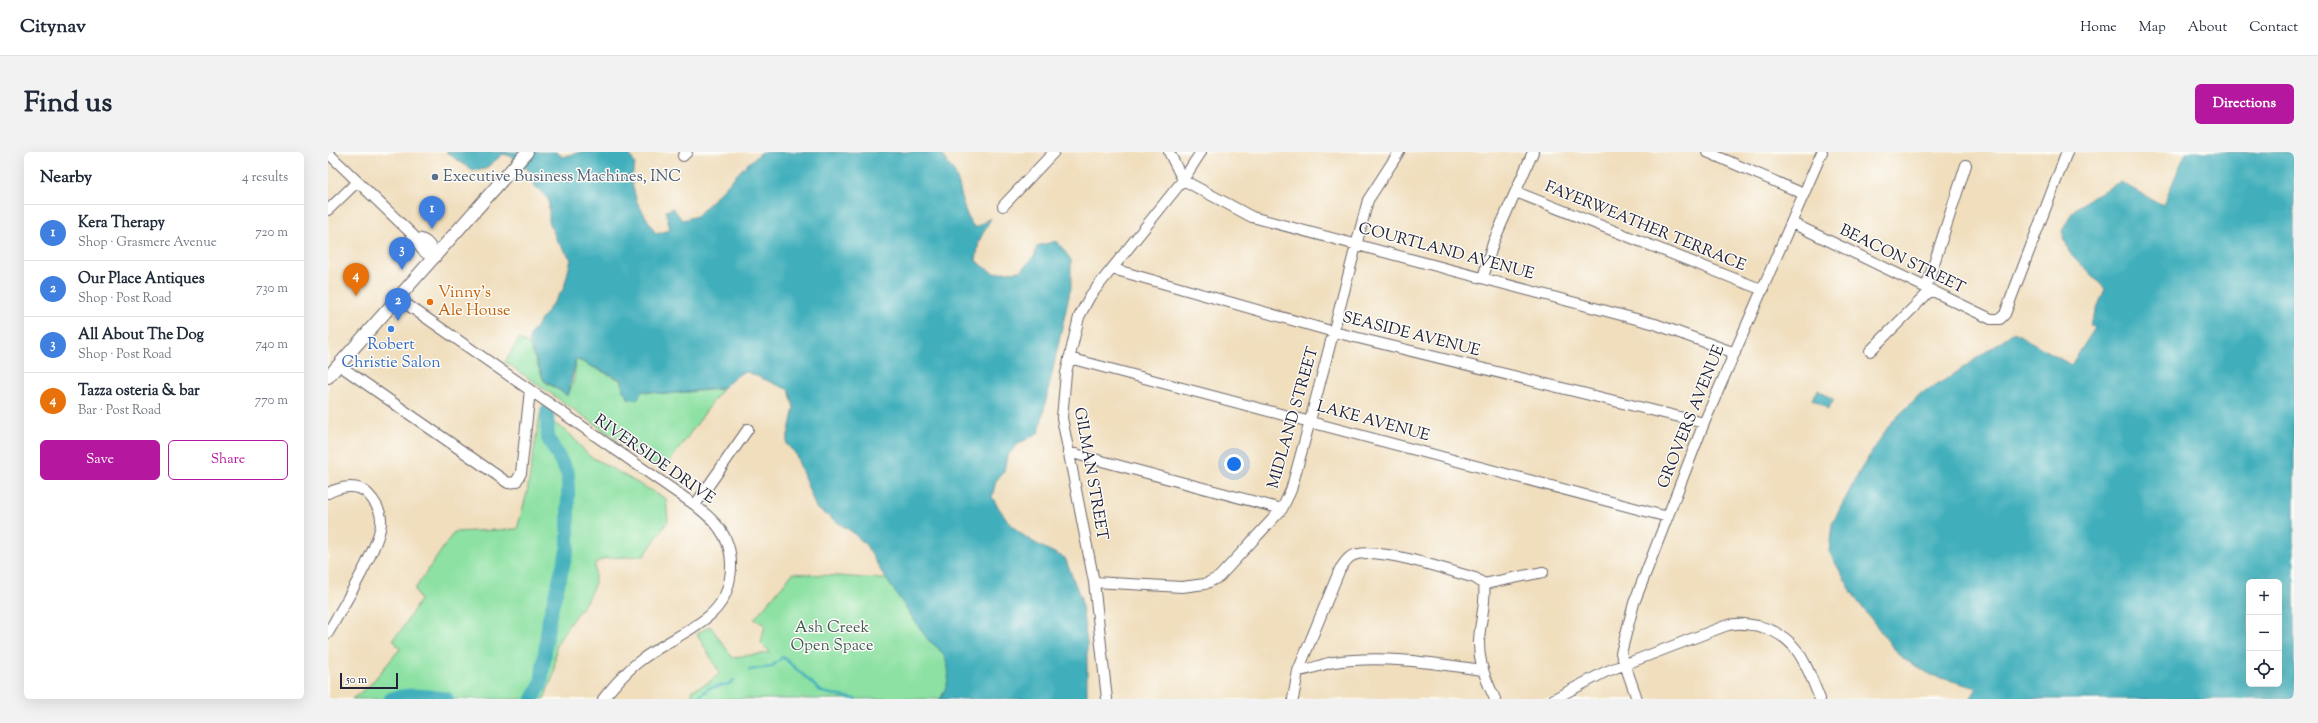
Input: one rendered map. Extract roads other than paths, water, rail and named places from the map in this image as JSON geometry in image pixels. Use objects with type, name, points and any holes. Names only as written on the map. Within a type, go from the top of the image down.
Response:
[{"type":"main road","points":[[328,377],[399,299],[527,152]]},
{"type":"street","points":[[1003,206],[1054,152]]},
{"type":"street","points":[[1169,152],[1183,180]]},
{"type":"street","name":"GILMAN STREET","points":[[1108,699],[1094,582],[1062,418],[1062,403],[1069,358],[1083,307],[1090,296],[1183,180],[1201,152]]},
{"type":"street","name":"MIDLAND STREET","points":[[1094,582],[1182,587],[1205,584],[1219,576],[1282,509],[1291,490],[1358,244],[1368,200],[1399,152]]},
{"type":"street","points":[[1483,278],[1493,242],[1533,152]]},
{"type":"street","points":[[1707,152],[1725,155],[1804,194]]},
{"type":"street","name":"GROVERS AVENUE","points":[[1638,699],[1624,665],[1621,653],[1626,629],[1647,569],[1704,423],[1764,290],[1822,152]]},
{"type":"street","name":"BEACON STREET","points":[[1792,223],[1991,319],[2000,319],[2005,314],[2067,152]]},
{"type":"street","points":[[328,153],[416,238],[420,248],[426,254],[435,258]]},
{"type":"street","points":[[1870,351],[1929,289],[1966,165]]},
{"type":"street","name":"COURTLAND AVENUE","points":[[1183,180],[1252,217],[1655,324],[1734,354]]},
{"type":"street","points":[[328,210],[357,182]]},
{"type":"street","name":"FAYERWEATHER TERRACE","points":[[1516,192],[1764,290]]},
{"type":"street","name":"SEASIDE AVENUE","points":[[1113,269],[1334,332],[1704,423]]},
{"type":"street","name":"RIVERSIDE DRIVE","points":[[399,299],[695,505],[719,528],[728,546],[731,558],[730,578],[723,598],[712,613],[700,623],[631,668],[615,683],[603,699]]},
{"type":"street","name":"LAKE AVENUE","points":[[1069,358],[1668,517]]},
{"type":"street","points":[[339,365],[508,483],[516,482],[521,473],[530,390]]},
{"type":"street","points":[[695,505],[748,429]]},
{"type":"street","points":[[1068,452],[1282,509]]},
{"type":"street","points":[[328,493],[338,488],[349,487],[366,492],[372,498],[382,521],[377,541],[328,633]]},
{"type":"street","points":[[1292,699],[1298,671],[1340,569],[1350,557],[1363,553],[1385,554],[1474,578],[1484,584],[1543,572]]},
{"type":"street","points":[[1484,584],[1486,599],[1479,644],[1482,670],[1495,699]]},
{"type":"street","points":[[1554,699],[1605,672],[1731,624],[1749,624],[1769,629],[1795,646],[1802,657],[1820,699]]},
{"type":"street","points":[[1298,671],[1308,670],[1332,662],[1407,660],[1482,670]]},
{"type":"water","points":[[446,152],[556,152],[563,157],[581,152],[628,152],[635,164],[631,180],[637,202],[656,234],[670,230],[666,211],[673,208],[682,220],[697,216],[746,165],[762,152],[942,152],[944,159],[956,176],[965,210],[975,228],[991,218],[979,241],[976,261],[993,273],[1021,271],[1035,255],[1037,246],[1057,241],[1071,260],[1071,287],[1039,432],[1017,445],[1007,456],[1004,471],[996,481],[992,497],[1007,520],[1022,535],[1065,558],[1081,599],[1087,643],[1087,699],[940,699],[947,683],[948,675],[946,659],[942,652],[928,640],[884,576],[866,545],[851,531],[816,508],[795,453],[786,444],[794,408],[789,390],[747,372],[741,373],[722,388],[666,394],[642,391],[637,400],[628,398],[626,392],[623,391],[622,380],[576,359],[568,396],[544,380],[529,342],[530,335],[564,288],[571,259],[557,241],[549,221],[548,199],[534,185],[531,172],[510,156],[503,154],[485,169],[473,171]]},
{"type":"water","points":[[2186,152],[2294,152],[2294,699],[1970,699],[1977,688],[1931,675],[1902,658],[1856,599],[1829,552],[1832,524],[1861,469],[1890,424],[1920,394],[1950,377],[2014,332],[2071,365],[2095,328],[2090,325],[2105,289],[2069,252],[2062,231],[2073,211],[2091,197],[2120,182],[2163,205]]},
{"type":"water","points":[[1818,390],[1834,400],[1828,409],[1812,399]]},
{"type":"waterway","points":[[533,699],[541,684],[549,619],[568,547],[568,474],[548,438],[547,411]]},
{"type":"waterway","points":[[749,670],[771,667],[783,657],[822,692],[855,699]]},
{"type":"waterway","points":[[697,699],[709,688],[729,684],[734,680]]},
{"type":"waterway","points":[[391,699],[405,696],[426,696],[447,699]]},
{"type":"place","name":"Executive Business Machines, INC","points":[[435,177]]},
{"type":"place","name":"Kera Therapy","points":[[432,229]]},
{"type":"place","name":"All About The Dog","points":[[402,270]]},
{"type":"place","name":"Tazza osteria & bar","points":[[356,296]]},
{"type":"place","name":"Vinny's Ale House","points":[[430,302]]},
{"type":"place","name":"Our Place Antiques","points":[[398,321]]},
{"type":"place","name":"Robert Christie Salon","points":[[391,329]]},
{"type":"park label","name":"Ash Creek Open Space","points":[[832,637]]}]
